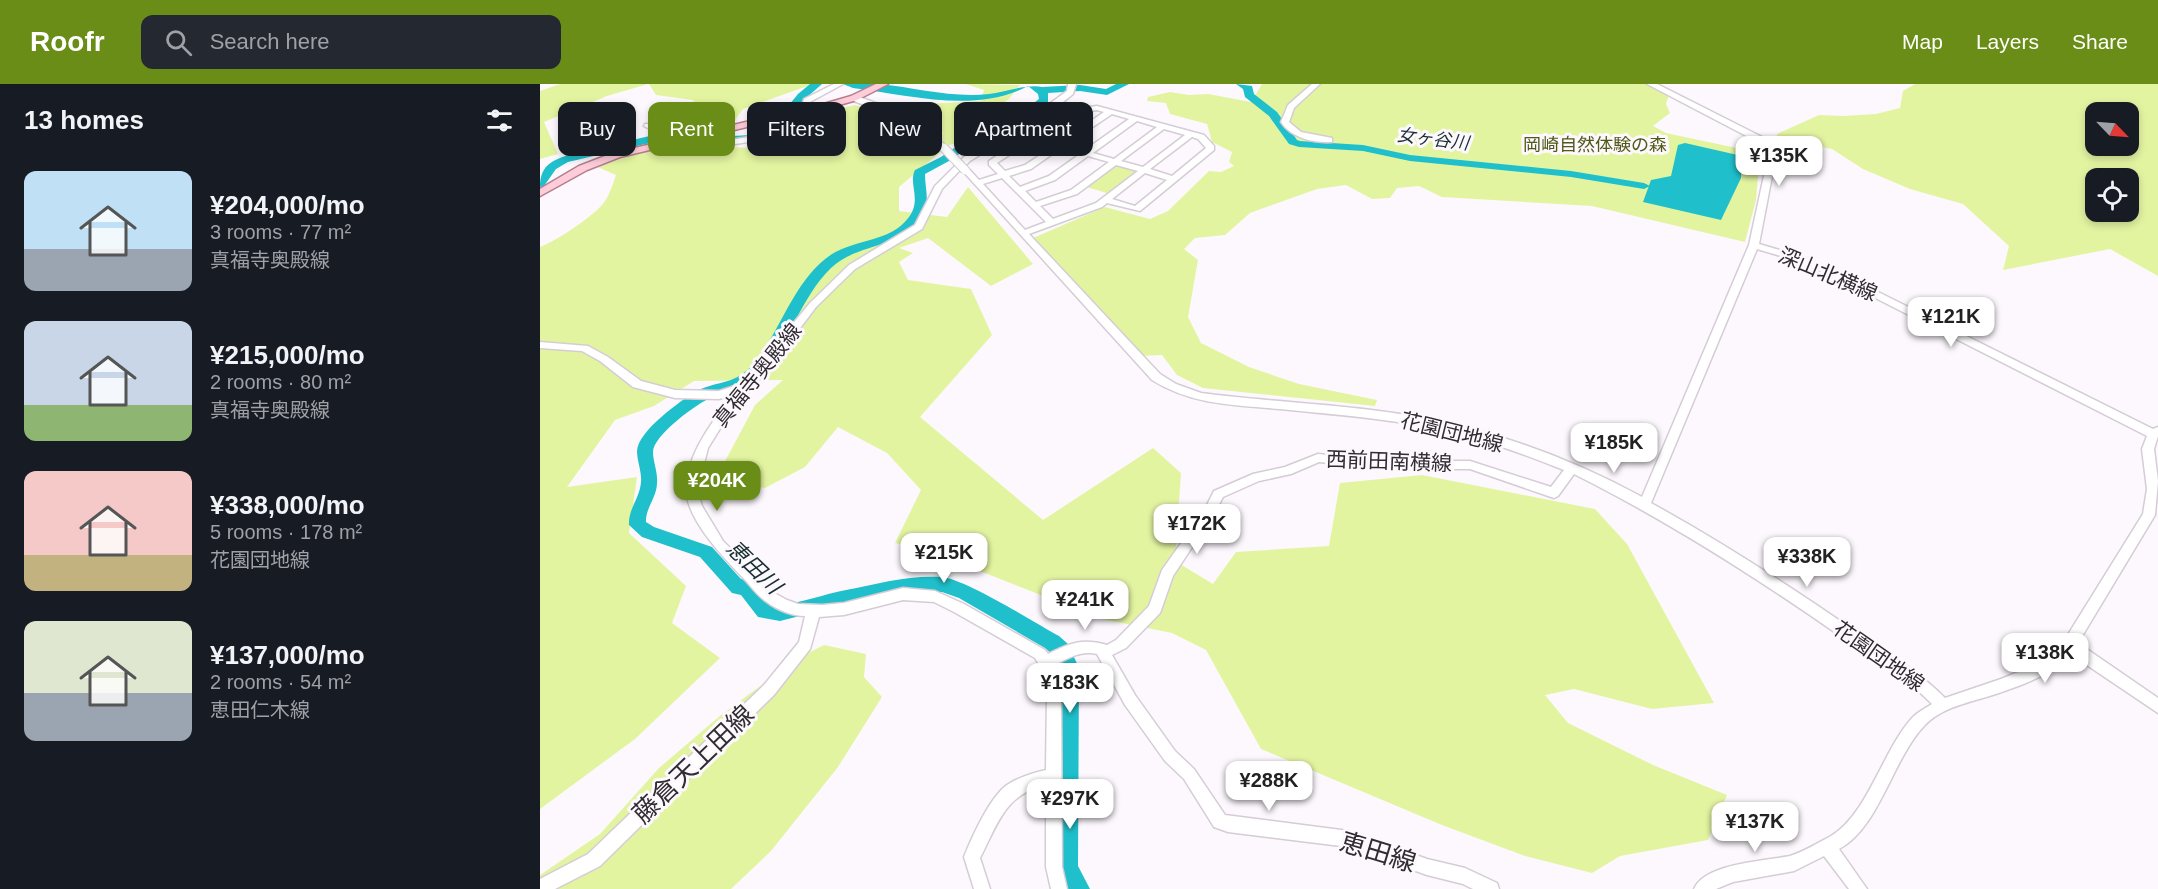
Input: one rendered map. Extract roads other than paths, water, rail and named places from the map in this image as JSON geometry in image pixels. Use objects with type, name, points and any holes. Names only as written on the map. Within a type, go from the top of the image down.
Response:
[{"type":"main road","points":[[839,102],[854,98],[883,84]]},
{"type":"main road","points":[[540,193],[568,175],[604,159],[648,148]]},
{"type":"street","points":[[806,102],[838,84]]},
{"type":"street","name":"真福寺奥殿線","points":[[1048,660],[1025,644],[959,608],[926,595],[891,596],[844,609],[813,612],[792,608],[771,598],[727,556],[696,507],[693,484],[702,448],[722,416],[750,385],[813,305],[852,267],[919,227],[938,188],[967,159],[1055,105],[1070,92],[1072,84]]},
{"type":"street","points":[[1316,84],[1291,107],[1285,122],[1287,127],[1294,131],[1329,140]]},
{"type":"street","points":[[1651,84],[1751,134],[1765,145],[1769,159],[1767,180],[1754,245]]},
{"type":"street","name":"花園団地線","points":[[854,98],[915,121],[944,148],[1024,233],[1143,365],[1172,387],[1200,397],[1387,416],[1454,428],[1493,439],[1571,468],[1715,546],[1845,632],[1929,691],[1942,705]]},
{"type":"street","points":[[1093,109],[1201,137],[1211,148],[1137,209],[1105,200]]},
{"type":"street","points":[[1093,124],[1110,112]]},
{"type":"street","points":[[1093,149],[1135,119]]},
{"type":"street","points":[[1035,205],[1074,192],[1163,126]]},
{"type":"street","points":[[1024,233],[1099,205],[1191,134]]},
{"type":"street","points":[[1093,155],[1174,179]]},
{"type":"street","points":[[1002,156],[992,163],[1051,222]]},
{"type":"street","points":[[977,183],[1028,167],[1045,156]]},
{"type":"street","points":[[1019,190],[1052,178],[1083,156]]},
{"type":"street","name":"深山北横線","points":[[1644,506],[1754,245],[1797,258],[1830,272],[2156,432]]},
{"type":"street","points":[[540,345],[584,348],[604,359],[637,384],[675,394],[719,395],[750,385]]},
{"type":"street","points":[[1702,889],[1716,879],[1794,863],[1839,840],[1860,820],[1909,733],[1920,720],[1942,705],[2004,685],[2040,669],[2068,645],[2149,515],[2153,489],[2148,449],[2156,432]]},
{"type":"street","name":"西前田南横線","points":[[1102,650],[1108,651],[1121,644],[1155,609],[1167,574],[1210,511],[1218,494],[1257,477],[1287,471],[1318,458],[1388,465],[1470,465],[1554,493],[1571,468]]},
{"type":"street","name":"藤倉天上田線","points":[[540,888],[594,860],[770,690],[805,645],[813,612]]},
{"type":"street","points":[[2068,645],[2158,706]]},
{"type":"street","points":[[1059,889],[1054,867],[1054,692],[1048,660],[1067,651],[1089,646],[1102,650]]},
{"type":"street","name":"恵田線","points":[[1102,650],[1144,720],[1170,756],[1189,774],[1220,821],[1228,824],[1349,839],[1427,867],[1465,876],[1491,889]]},
{"type":"street","points":[[982,889],[972,857],[996,810],[1017,787],[1054,776]]},
{"type":"street","points":[[1827,848],[1859,889]]},
{"type":"water","points":[[1685,143],[1742,156],[1741,178],[1721,220],[1643,202],[1651,180],[1671,176],[1678,145]]},
{"type":"waterway","points":[[540,184],[552,167],[564,160],[620,148],[663,135],[689,134],[732,139],[753,138],[772,130],[802,96],[817,84]]},
{"type":"waterway","points":[[848,84],[956,98],[994,96],[1011,92],[1025,84]]},
{"type":"waterway","name":"恵田川","points":[[1032,84],[1043,93],[1044,100],[1023,116],[982,134],[945,159],[919,172],[922,199],[917,215],[907,227],[881,241],[838,256],[827,265],[796,305],[768,355],[754,373],[737,385],[704,394],[663,425],[645,450],[649,468],[649,484],[646,499],[637,515],[638,525],[648,532],[706,552],[738,588],[744,585],[765,611],[780,613],[831,600],[900,587],[943,584],[965,593],[1052,642],[1061,650],[1069,668],[1067,869],[1079,889]]},
{"type":"waterway","name":"女ヶ谷川","points":[[1041,90],[1080,88],[1107,92],[1124,84]]},
{"type":"waterway","name":"女ヶ谷川","points":[[1241,84],[1248,88],[1249,95],[1273,114],[1293,142],[1299,144],[1363,148],[1410,158],[1571,174],[1644,186]]},
{"type":"park label","name":"岡崎自然体験の森","points":[[1595,145]]}]
